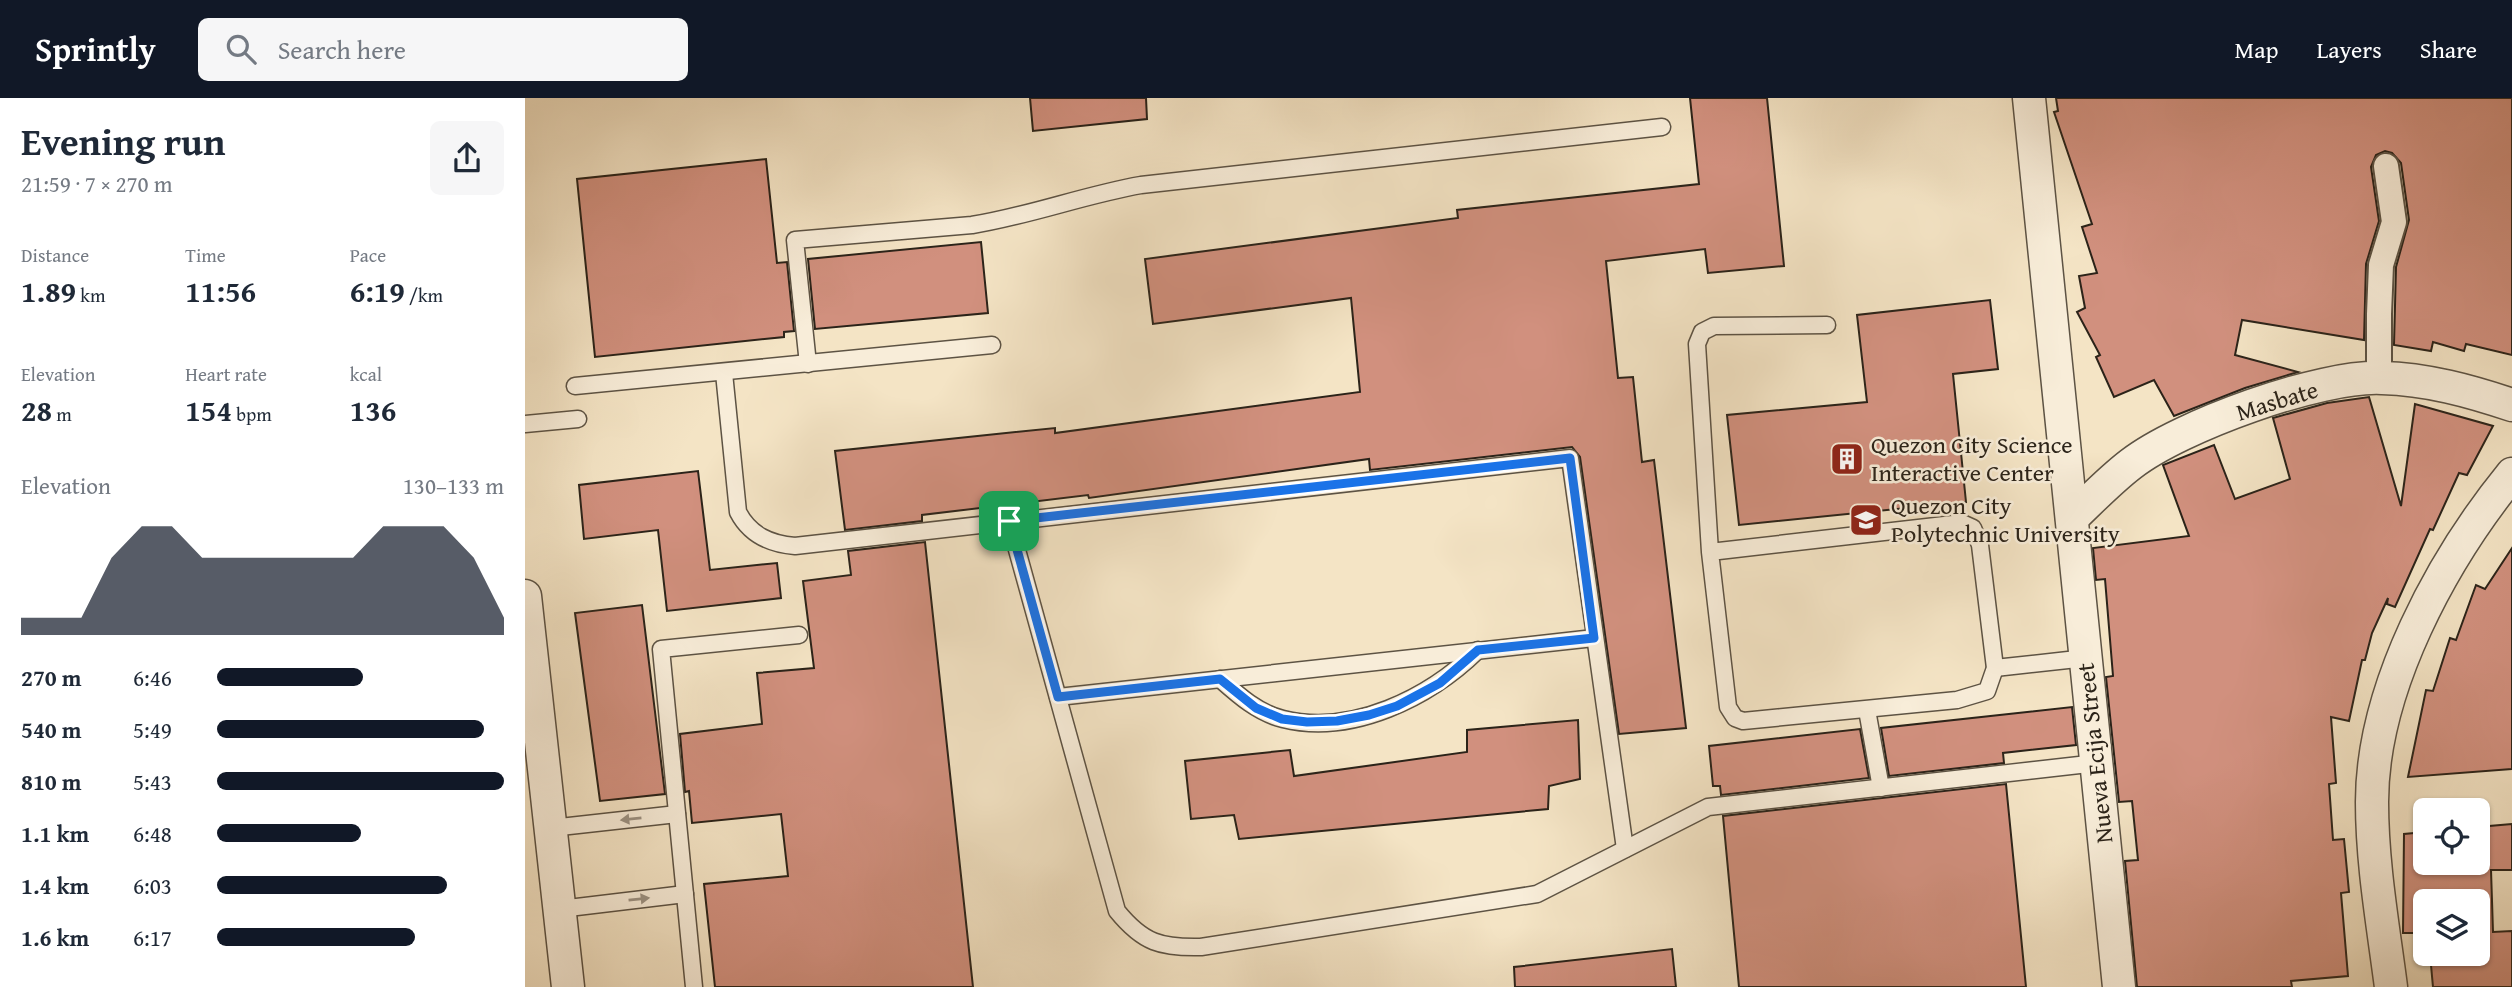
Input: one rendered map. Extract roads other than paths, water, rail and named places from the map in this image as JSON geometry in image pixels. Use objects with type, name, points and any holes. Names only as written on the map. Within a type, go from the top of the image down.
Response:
[{"type":"street","name":"Nueva Ecija Street","points":[[2029,98],[2119,987]]},
{"type":"street","points":[[2379,377],[2381,265],[2394,222],[2386,166]]},
{"type":"street","name":"Masbate","points":[[2072,518],[2132,463],[2166,442],[2226,416],[2302,391],[2379,377],[2450,387],[2512,405]]},
{"type":"street","points":[[2391,987],[2373,852],[2373,785],[2382,724],[2408,647],[2425,610],[2475,525],[2512,474]]},
{"type":"street","points":[[525,596],[545,809],[568,987]]},
{"type":"lane","points":[[808,364],[795,240],[999,221],[1141,185],[1663,127]]},
{"type":"lane","points":[[1710,552],[1962,523],[1973,528],[1980,545],[1995,668],[1987,691],[1957,701],[1744,721],[1735,718],[1728,707],[1710,552],[1697,344],[1702,332],[1714,326],[1827,326]]},
{"type":"lane","points":[[575,386],[992,345]]},
{"type":"lane","points":[[724,373],[738,512],[751,530],[772,543],[795,546],[1570,458],[1625,849]]},
{"type":"lane","points":[[525,424],[578,419]]},
{"type":"lane","points":[[1009,521],[1117,911],[1143,938],[1161,946],[1202,947],[1537,894],[1708,807],[2097,763]]},
{"type":"lane","points":[[694,987],[660,649],[799,635]]},
{"type":"lane","points":[[1058,697],[1594,638]]},
{"type":"lane","points":[[1220,679],[1256,708],[1282,719],[1337,721],[1369,715],[1408,701],[1440,683],[1478,650]]},
{"type":"lane","points":[[1995,668],[2086,658]]},
{"type":"lane","points":[[1867,710],[1881,788]]},
{"type":"lane","points":[[545,809],[677,814]]},
{"type":"lane","points":[[560,909],[685,894]]},
{"type":"place","name":"Quezon City Science Interactive Center","points":[[1847,459]]},
{"type":"place","name":"Quezon City Polytechnic University","points":[[1866,520]]}]
